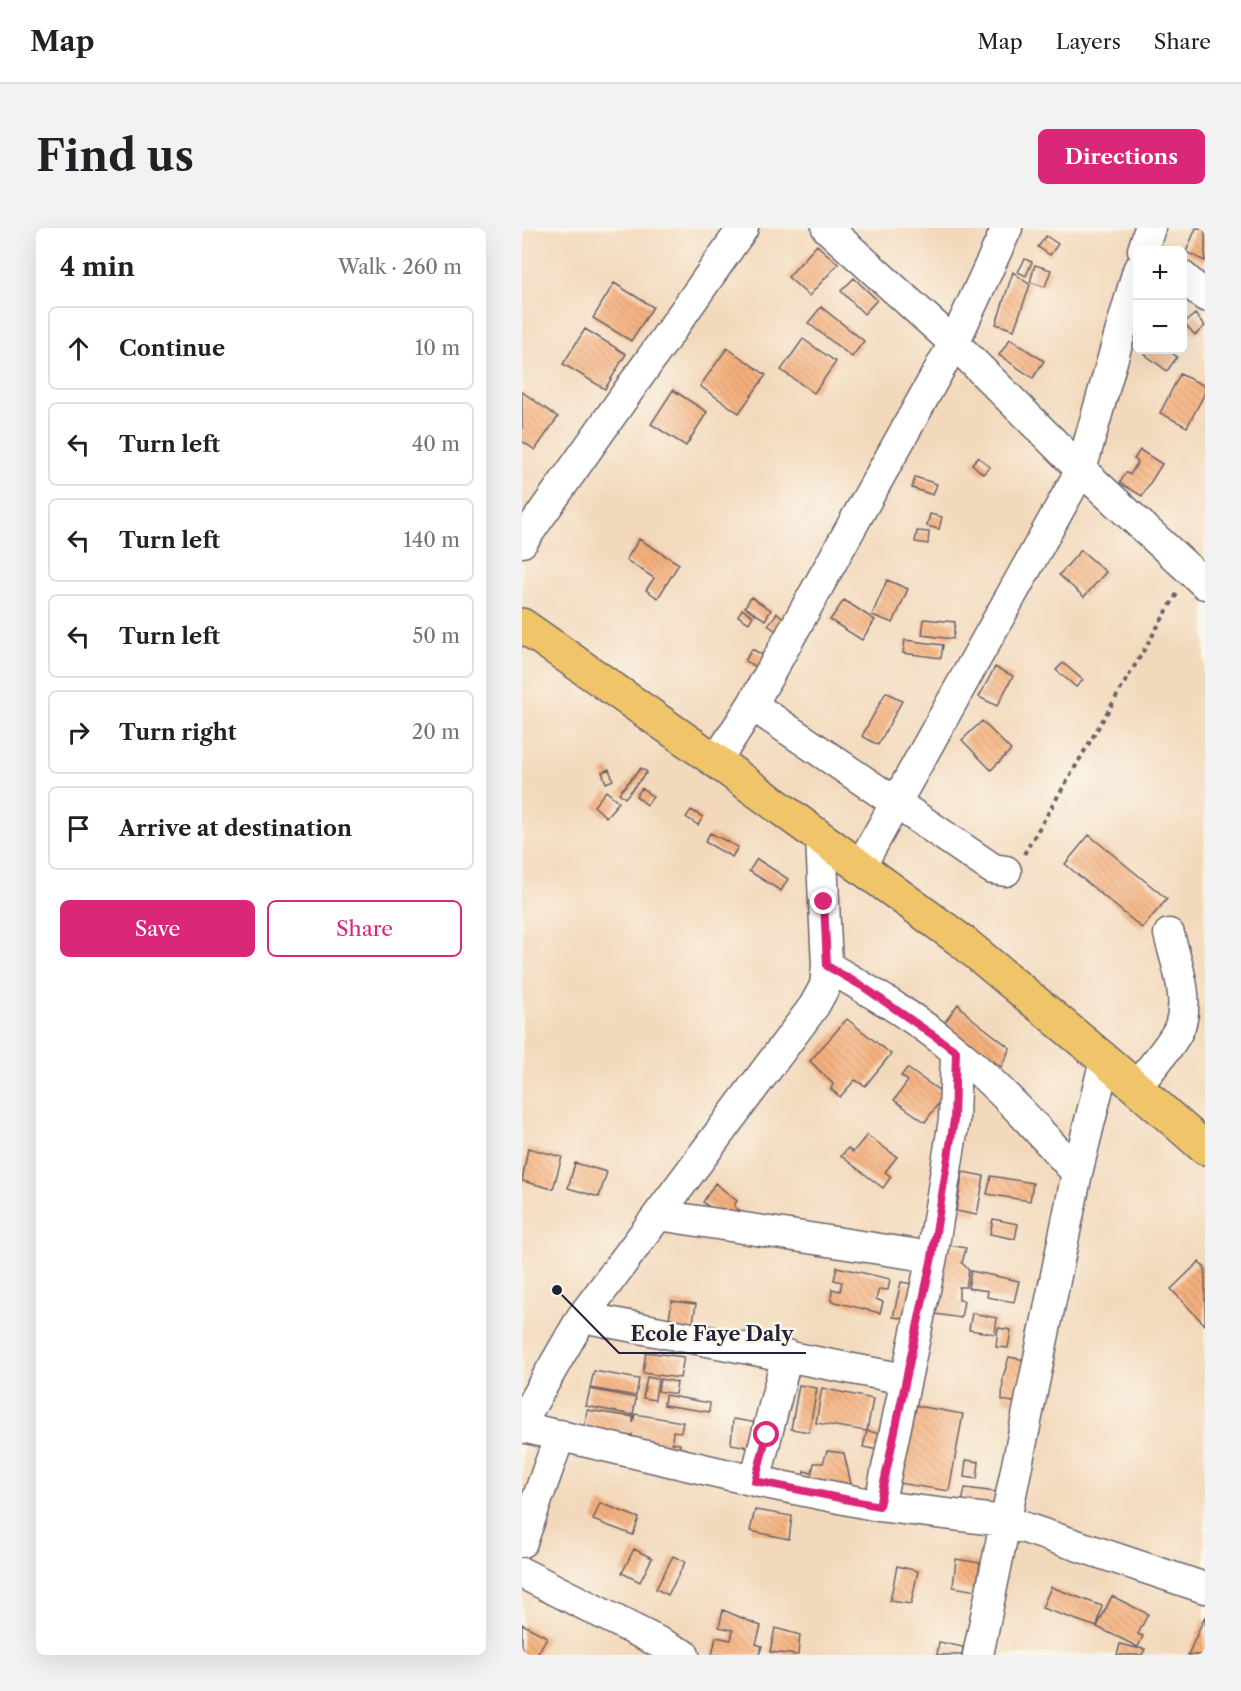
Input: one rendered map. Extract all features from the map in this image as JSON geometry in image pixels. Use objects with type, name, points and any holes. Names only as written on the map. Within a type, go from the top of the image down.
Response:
[{"type":"highway","points":[[522,625],[716,762],[963,942],[1105,1060],[1205,1149]]},
{"type":"street","points":[[522,542],[743,228]]},
{"type":"street","points":[[827,228],[954,343],[1081,470],[1198,577]]},
{"type":"street","points":[[716,762],[752,705],[954,343],[1007,228]]},
{"type":"street","points":[[1187,281],[1205,297]]},
{"type":"street","points":[[860,867],[1081,470],[1133,292]]},
{"type":"street","points":[[752,705],[993,869],[1006,872]]},
{"type":"street","points":[[522,1420],[582,1317],[814,1006],[825,986],[827,966],[821,838]]},
{"type":"street","points":[[1136,1087],[1180,1028],[1183,1006],[1182,988],[1169,934]]},
{"type":"street","points":[[827,966],[862,986],[956,1051],[998,1089],[1077,1173]]},
{"type":"street","points":[[879,1506],[932,1257],[954,1120],[956,1051]]},
{"type":"street","points":[[978,1655],[1077,1173],[1105,1060]]},
{"type":"street","points":[[659,1215],[932,1257]]},
{"type":"street","points":[[582,1317],[905,1379]]},
{"type":"street","points":[[755,1481],[787,1355]]},
{"type":"street","points":[[522,1427],[755,1481],[879,1506],[1004,1521],[1205,1588]]},
{"type":"street","points":[[522,1542],[560,1435]]},
{"type":"street","points":[[522,1573],[684,1655]]},
{"type":"path","points":[[1006,872],[1017,866],[1198,577]]},
{"type":"building","points":[[1196,228],[1205,228],[1205,261],[1187,252]]},
{"type":"building","points":[[1046,236],[1058,244],[1050,255],[1038,247]]},
{"type":"building","points":[[817,245],[838,264],[809,296],[788,277]]},
{"type":"building","points":[[1025,259],[1032,262],[1026,276],[1018,272]]},
{"type":"building","points":[[1035,265],[1051,270],[1045,287],[1030,282]]},
{"type":"building","points":[[1013,272],[1030,285],[1014,330],[996,324]]},
{"type":"building","points":[[854,278],[877,300],[864,314],[841,291]]},
{"type":"building","points":[[614,283],[653,307],[631,341],[593,318]]},
{"type":"building","points":[[821,307],[864,341],[852,357],[808,323]]},
{"type":"building","points":[[1195,314],[1205,326],[1195,335],[1187,326],[1187,321]]},
{"type":"building","points":[[585,329],[626,354],[605,389],[563,364]]},
{"type":"building","points":[[803,339],[836,362],[814,393],[781,370]]},
{"type":"building","points":[[1010,339],[1044,361],[1033,378],[999,355]]},
{"type":"building","points":[[727,348],[766,375],[739,413],[700,386]]},
{"type":"building","points":[[1144,354],[1173,354],[1177,357],[1167,371]]},
{"type":"building","points":[[1180,374],[1205,386],[1205,393],[1187,427],[1160,413]]},
{"type":"building","points":[[673,390],[707,412],[686,446],[651,424]]},
{"type":"building","points":[[522,392],[558,417],[535,450],[522,441]]},
{"type":"building","points":[[1140,450],[1162,464],[1142,496],[1120,483],[1126,472],[1130,475],[1138,462],[1134,459]]},
{"type":"building","points":[[978,457],[990,467],[983,474],[972,464]]},
{"type":"building","points":[[915,477],[937,484],[933,495],[912,488]]},
{"type":"building","points":[[930,514],[942,517],[939,529],[927,526]]},
{"type":"building","points":[[917,531],[929,532],[928,544],[915,542]]},
{"type":"building","points":[[639,539],[679,564],[658,598],[646,590],[654,578],[626,560]]},
{"type":"building","points":[[1081,550],[1106,572],[1084,597],[1059,575]]},
{"type":"building","points":[[887,580],[908,589],[893,623],[872,615]]},
{"type":"building","points":[[751,597],[771,610],[765,620],[745,607]]},
{"type":"building","points":[[844,600],[875,620],[862,640],[830,620]]},
{"type":"building","points":[[742,609],[753,616],[749,623],[738,616]]},
{"type":"building","points":[[777,613],[786,620],[777,632],[768,625]]},
{"type":"building","points":[[924,619],[955,622],[953,639],[922,635]]},
{"type":"building","points":[[905,640],[943,645],[941,658],[903,653]]},
{"type":"building","points":[[752,649],[765,656],[758,668],[745,661]]},
{"type":"building","points":[[1063,663],[1083,680],[1076,687],[1056,670]]},
{"type":"building","points":[[995,667],[1013,676],[997,706],[979,697]]},
{"type":"building","points":[[886,692],[902,701],[878,745],[862,736]]},
{"type":"building","points":[[982,721],[1011,750],[991,770],[962,740]]},
{"type":"building","points":[[641,768],[647,772],[625,798],[619,793]]},
{"type":"building","points":[[609,769],[613,780],[606,783],[602,772]]},
{"type":"building","points":[[642,788],[653,797],[647,805],[636,796]]},
{"type":"building","points":[[606,791],[619,802],[606,817],[594,806]]},
{"type":"building","points":[[691,810],[703,817],[698,825],[686,817]]},
{"type":"building","points":[[710,833],[738,847],[732,857],[705,842]]},
{"type":"building","points":[[1089,835],[1167,899],[1142,928],[1065,864]]},
{"type":"building","points":[[757,859],[788,879],[781,891],[749,871]]},
{"type":"building","points":[[958,1004],[969,1016],[1010,1048],[1001,1067],[974,1050],[945,1022]]},
{"type":"building","points":[[847,1019],[891,1054],[865,1086],[855,1080],[840,1097],[831,1089],[833,1084],[810,1061]]},
{"type":"building","points":[[907,1068],[950,1098],[943,1108],[938,1104],[925,1122],[894,1100],[908,1081],[901,1076]]},
{"type":"building","points":[[867,1135],[897,1157],[885,1172],[891,1177],[883,1188],[841,1156],[848,1148],[853,1152]]},
{"type":"building","points":[[528,1148],[562,1157],[553,1189],[522,1181]]},
{"type":"building","points":[[575,1163],[607,1172],[599,1197],[568,1188]]},
{"type":"building","points":[[963,1172],[984,1176],[977,1215],[956,1211]]},
{"type":"building","points":[[991,1176],[1033,1183],[1030,1201],[987,1194]]},
{"type":"building","points":[[715,1183],[737,1201],[734,1206],[743,1214],[733,1225],[703,1202]]},
{"type":"building","points":[[993,1219],[1018,1224],[1015,1239],[990,1234]]},
{"type":"building","points":[[949,1245],[966,1248],[962,1263],[969,1270],[966,1287],[959,1287],[959,1300],[964,1301],[961,1318],[935,1314]]},
{"type":"building","points":[[1199,1262],[1205,1268],[1205,1325],[1171,1289]]},
{"type":"building","points":[[837,1267],[890,1279],[888,1290],[879,1289],[876,1299],[883,1302],[880,1313],[831,1301],[832,1289],[840,1291],[842,1282],[834,1280]]},
{"type":"building","points":[[971,1271],[1019,1281],[1014,1302],[987,1297],[988,1291],[968,1288]]},
{"type":"building","points":[[901,1282],[918,1285],[910,1319],[893,1317]]},
{"type":"building","points":[[672,1301],[696,1304],[691,1334],[667,1331]]},
{"type":"building","points":[[972,1313],[997,1318],[995,1334],[969,1330]]},
{"type":"building","points":[[998,1328],[1011,1330],[1008,1348],[996,1347]]},
{"type":"building","points":[[646,1352],[684,1357],[680,1378],[643,1373]]},
{"type":"building","points":[[1009,1357],[1025,1360],[1019,1379],[1018,1403],[1002,1400],[1003,1377]]},
{"type":"building","points":[[594,1371],[639,1379],[636,1396],[590,1388]]},
{"type":"building","points":[[647,1377],[658,1379],[655,1400],[643,1398]]},
{"type":"building","points":[[660,1379],[677,1382],[675,1394],[658,1391]]},
{"type":"building","points":[[799,1385],[817,1388],[809,1432],[791,1429]]},
{"type":"building","points":[[822,1388],[873,1399],[867,1431],[816,1423]]},
{"type":"building","points":[[590,1389],[636,1398],[633,1415],[586,1406]]},
{"type":"building","points":[[665,1395],[710,1403],[709,1412],[664,1405]]},
{"type":"building","points":[[912,1405],[963,1414],[949,1491],[898,1483]]},
{"type":"building","points":[[587,1410],[633,1417],[633,1423],[635,1414],[683,1422],[681,1432],[673,1431],[672,1443],[680,1444],[678,1455],[630,1448],[632,1435],[629,1438],[584,1431]]},
{"type":"building","points":[[733,1419],[765,1424],[759,1449],[731,1444]]},
{"type":"building","points":[[867,1431],[887,1435],[884,1451],[863,1447]]},
{"type":"building","points":[[827,1451],[844,1453],[853,1493],[802,1483],[804,1471],[812,1473],[814,1463],[823,1463]]},
{"type":"building","points":[[966,1460],[979,1462],[977,1479],[964,1477]]},
{"type":"building","points":[[965,1488],[996,1492],[993,1513],[961,1508]]},
{"type":"building","points":[[600,1503],[639,1518],[633,1535],[593,1520]]},
{"type":"building","points":[[755,1510],[792,1516],[789,1539],[750,1531]]},
{"type":"building","points":[[634,1549],[652,1558],[640,1582],[622,1573]]},
{"type":"building","points":[[673,1556],[685,1562],[668,1595],[656,1589]]},
{"type":"building","points":[[956,1559],[980,1563],[976,1591],[953,1587]]},
{"type":"building","points":[[897,1566],[918,1571],[911,1604],[890,1601]]},
{"type":"building","points":[[1051,1587],[1102,1606],[1097,1627],[1042,1608]]},
{"type":"building","points":[[1112,1596],[1148,1614],[1138,1634],[1143,1636],[1138,1647],[1097,1627]]},
{"type":"building","points":[[723,1610],[761,1626],[756,1644],[762,1646],[759,1655],[712,1655],[716,1637],[731,1640],[733,1630],[719,1627]]},
{"type":"building","points":[[1205,1616],[1205,1655],[1188,1655]]},
{"type":"building","points":[[522,1624],[547,1637],[537,1655],[522,1655]]},
{"type":"building","points":[[775,1628],[800,1635],[798,1655],[770,1652]]},
{"type":"building","points":[[939,1642],[963,1647],[962,1655],[937,1655]]},
{"type":"building","points":[[1120,1644],[1145,1649],[1142,1655],[1117,1655]]},
{"type":"place","name":"Ecole Faye Daly","points":[[557,1290]]},
{"type":"route","points":[[767,1435],[755,1481],[879,1506],[932,1257],[954,1120],[956,1051],[862,986],[827,966],[824,902]]}]
